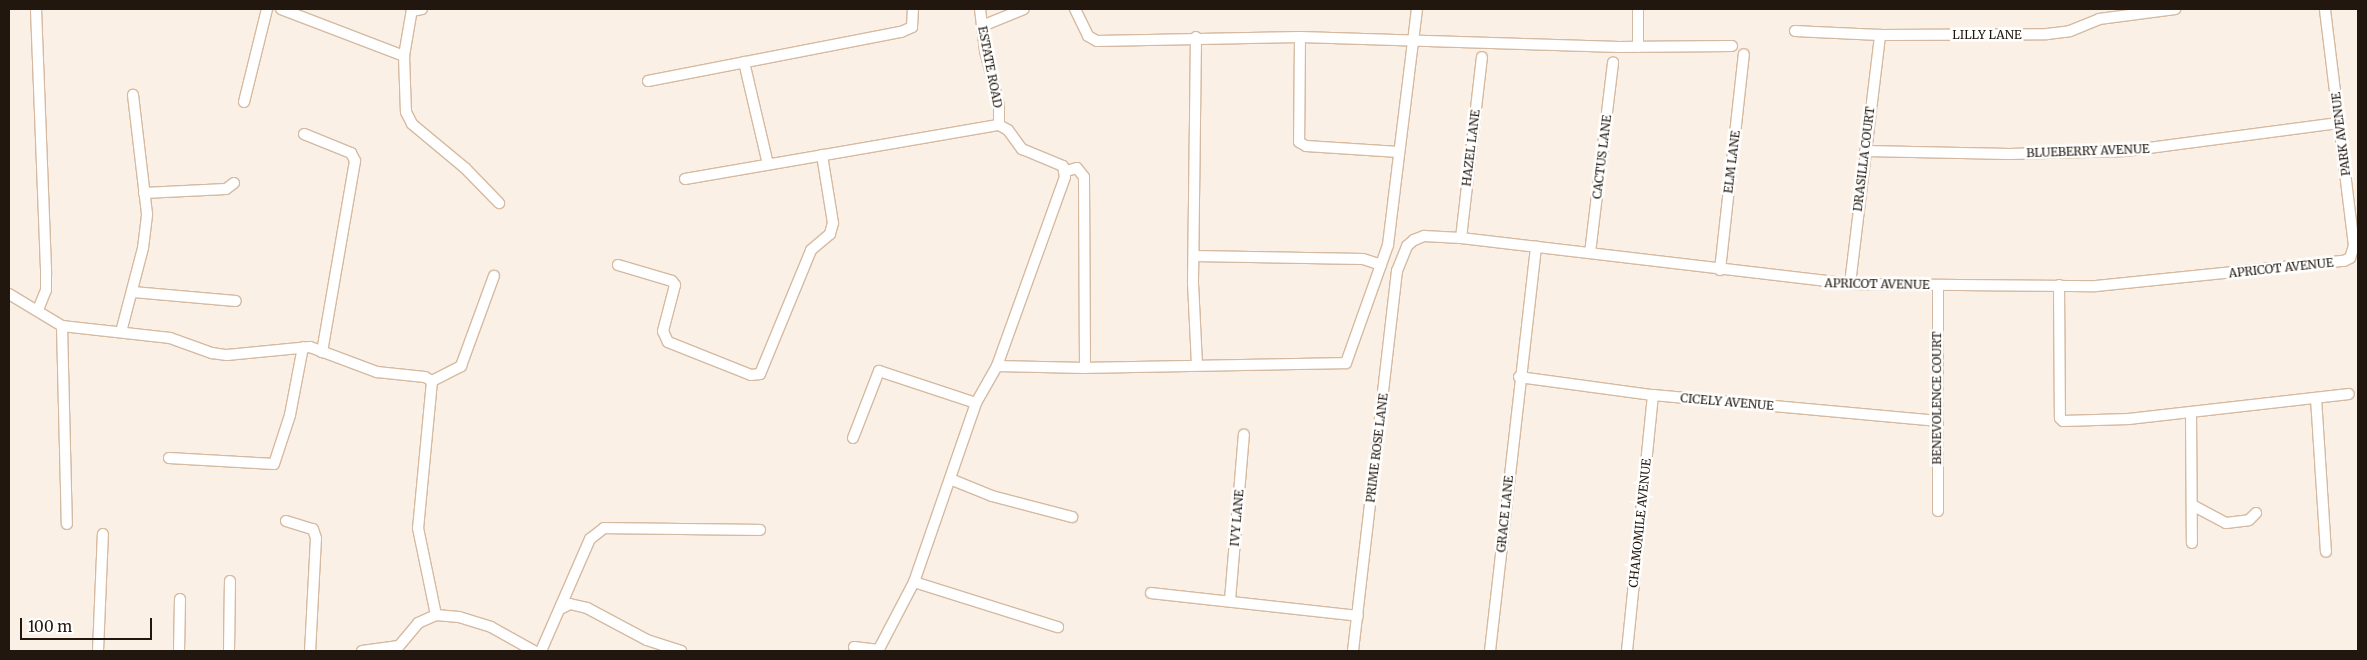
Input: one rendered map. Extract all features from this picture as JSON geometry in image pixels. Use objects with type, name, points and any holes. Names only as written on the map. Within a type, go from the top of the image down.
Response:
[{"type":"street","points":[[36,9],[46,274],[46,290],[38,310]]},
{"type":"street","points":[[244,102],[266,9]]},
{"type":"street","points":[[282,9],[404,56]]},
{"type":"street","points":[[415,9],[404,56],[403,98],[412,124],[465,168],[499,203]]},
{"type":"street","points":[[648,81],[901,32],[912,28],[913,9]]},
{"type":"street","name":"ESTATE ROAD","points":[[980,9],[999,105],[999,126]]},
{"type":"street","points":[[982,26],[1024,9]]},
{"type":"street","points":[[1075,9],[1088,36],[1097,41],[1196,37],[1300,37],[1638,47],[1732,46]]},
{"type":"street","points":[[997,366],[1085,368],[1197,364],[1342,365],[1347,361],[1388,245],[1417,9]]},
{"type":"street","points":[[1638,9],[1638,47]]},
{"type":"street","name":"LILLY LANE","points":[[1795,31],[1880,35],[2047,34],[2070,31],[2099,19],[2175,9]]},
{"type":"street","name":"PARK AVENUE","points":[[2326,9],[2354,246],[2350,258]]},
{"type":"street","name":"DRASILLA COURT","points":[[1850,284],[1880,35]]},
{"type":"street","points":[[1196,37],[1194,256],[1197,364]]},
{"type":"street","points":[[1300,37],[1299,142],[1306,146],[1399,152]]},
{"type":"street","name":"ELM LANE","points":[[1720,270],[1744,54]]},
{"type":"street","name":"HAZEL LANE","points":[[1461,238],[1482,58]]},
{"type":"street","points":[[744,62],[768,164]]},
{"type":"street","name":"CACTUS LANE","points":[[1590,253],[1614,62]]},
{"type":"street","points":[[121,332],[133,292],[145,232],[144,192],[133,95]]},
{"type":"street","name":"BLUEBERRY AVENUE","points":[[1865,151],[2009,154],[2126,151],[2340,122]]},
{"type":"street","points":[[685,179],[999,126],[1008,130],[1022,149],[1064,166],[1066,171],[997,366],[976,403],[914,582],[879,651],[854,646]]},
{"type":"street","points":[[304,134],[351,153],[356,161],[322,352]]},
{"type":"street","points":[[618,265],[672,280],[675,285],[663,331],[668,342],[751,375],[760,374],[811,250],[830,234],[834,223],[822,155]]},
{"type":"street","points":[[1066,171],[1076,168],[1084,177],[1085,368]]},
{"type":"street","points":[[144,192],[226,189],[234,183]]},
{"type":"street","name":"APRICOT AVENUE","points":[[1407,246],[1424,236],[1461,238],[1850,284],[2136,284],[2344,261],[2350,258]]},
{"type":"street","name":"PRIME ROSE LANE","points":[[1353,651],[1397,271],[1407,246]]},
{"type":"street","name":"GRACE LANE","points":[[1490,651],[1519,377],[1536,247]]},
{"type":"street","points":[[1194,256],[1363,259],[1381,265]]},
{"type":"street","points":[[432,381],[461,366],[494,276]]},
{"type":"street","name":"BENEVOLENCE COURT","points":[[1938,285],[1936,421],[1938,512]]},
{"type":"street","points":[[2059,285],[2062,421],[2191,412],[2349,394]]},
{"type":"street","points":[[133,292],[236,301]]},
{"type":"street","points":[[9,294],[62,326],[170,338],[212,354],[227,355],[303,347],[377,372],[425,377],[432,381]]},
{"type":"street","points":[[62,326],[67,524]]},
{"type":"street","points":[[169,458],[274,464],[290,415],[303,347]]},
{"type":"street","points":[[853,438],[879,371],[976,403]]},
{"type":"street","name":"CICELY AVENUE","points":[[1519,377],[1653,395],[1936,421]]},
{"type":"street","points":[[432,381],[418,528],[436,615]]},
{"type":"street","name":"CHAMOMILE AVENUE","points":[[1627,651],[1653,395]]},
{"type":"street","points":[[2316,398],[2326,552]]},
{"type":"street","points":[[2191,412],[2192,543]]},
{"type":"street","name":"IVY LANE","points":[[1230,600],[1244,435]]},
{"type":"street","points":[[950,479],[992,496],[1072,517]]},
{"type":"street","points":[[2192,505],[2226,523],[2238,524],[2256,513]]},
{"type":"street","points":[[286,521],[312,529],[316,538],[310,651]]},
{"type":"street","points":[[541,651],[562,608],[590,539],[604,528],[760,530]]},
{"type":"street","points":[[98,651],[102,534]]},
{"type":"street","points":[[229,651],[230,581]]},
{"type":"street","points":[[914,582],[1058,627]]},
{"type":"street","points":[[1151,593],[1230,600],[1358,616]]},
{"type":"street","points":[[179,651],[180,599]]},
{"type":"street","points":[[562,608],[570,604],[587,608],[647,640],[681,651]]},
{"type":"street","points":[[362,651],[400,648],[418,623],[436,615],[459,617],[519,647],[534,651]]}]
